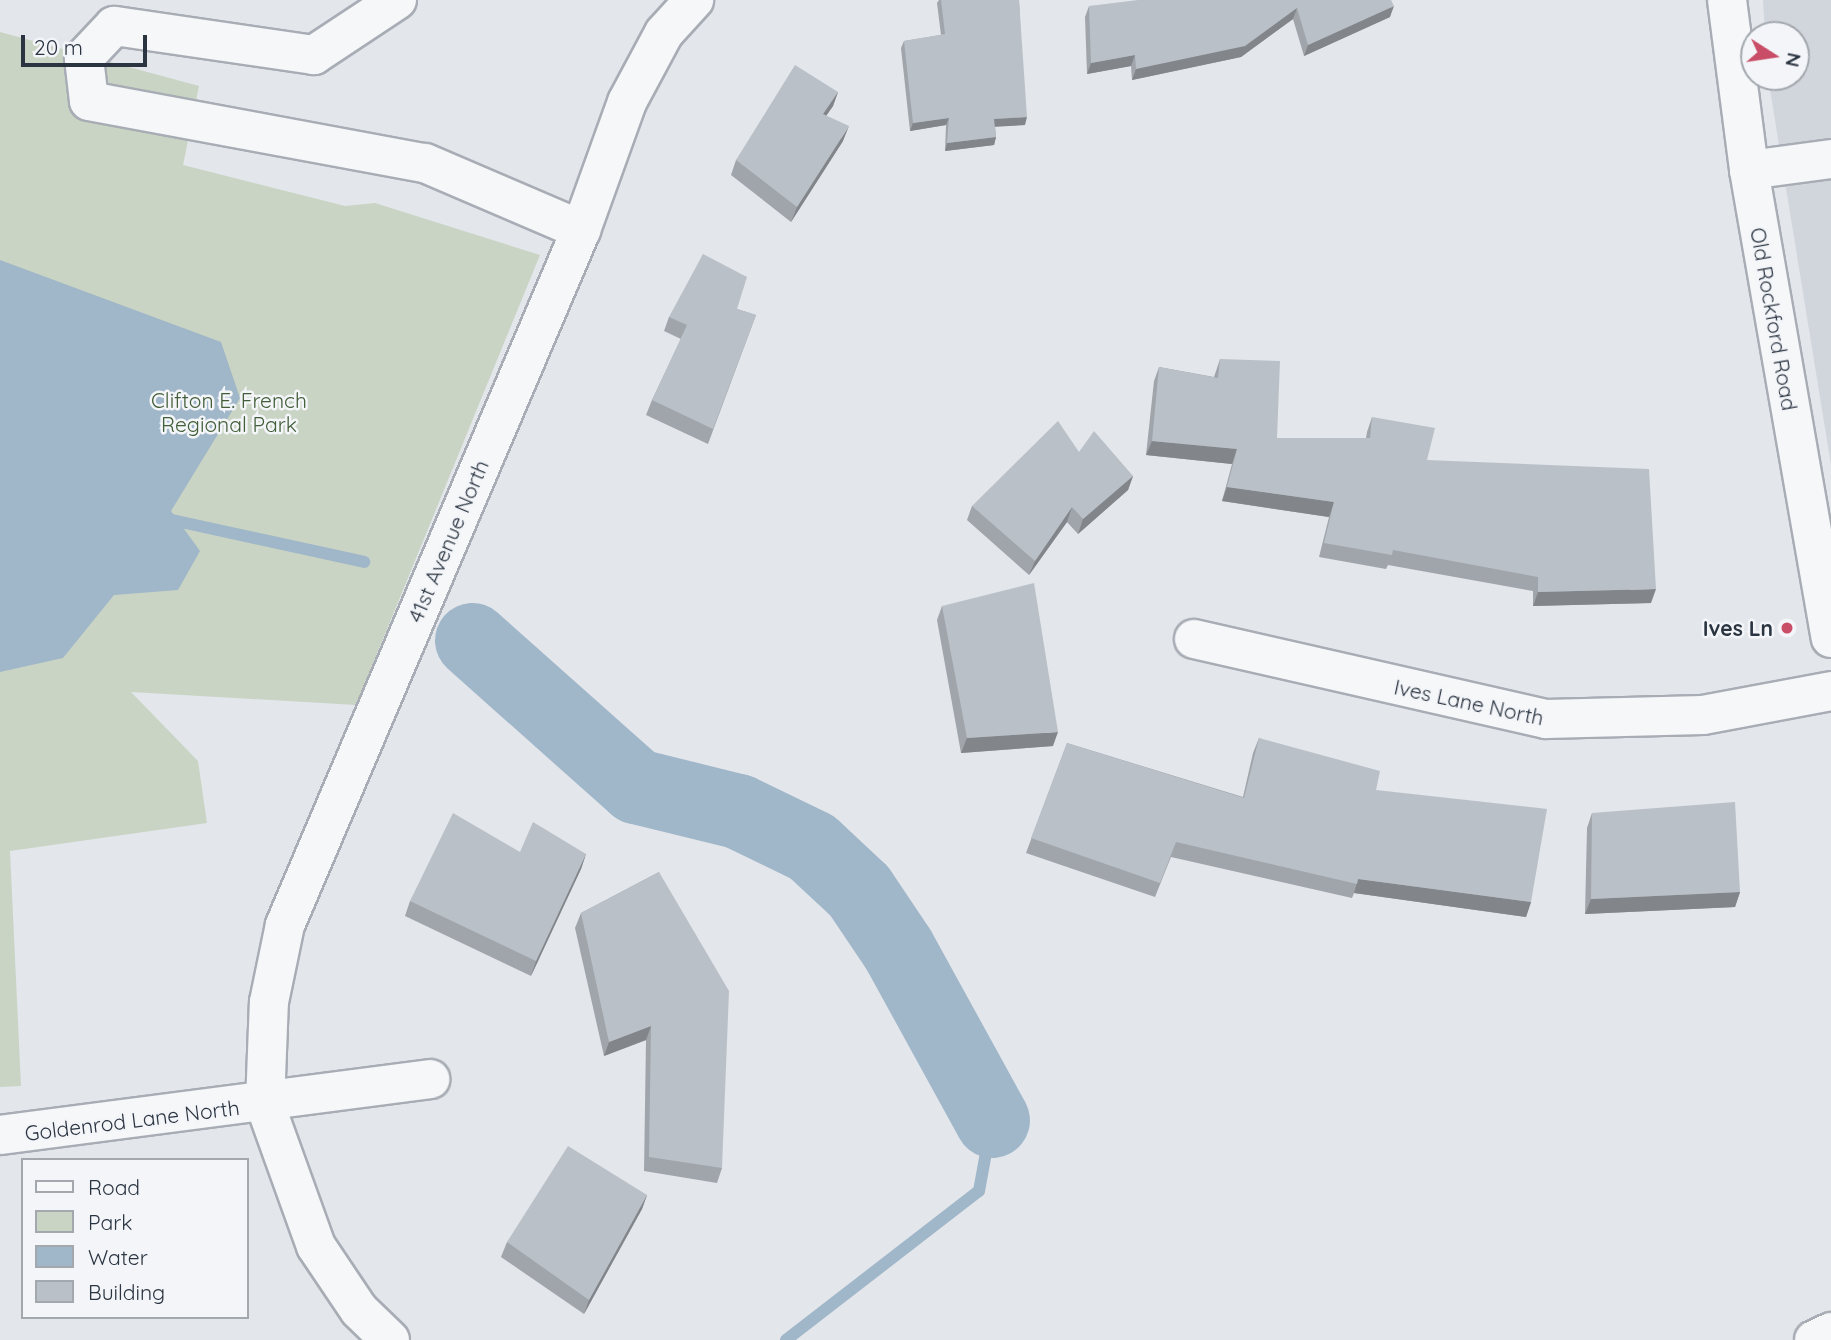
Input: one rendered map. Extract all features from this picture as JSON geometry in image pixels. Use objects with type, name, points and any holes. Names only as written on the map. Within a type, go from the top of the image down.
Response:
[{"type":"street","points":[[397,0],[314,55],[114,26],[84,58],[89,101],[425,163],[581,230]]},
{"type":"street","name":"41st Avenue North","points":[[390,1340],[359,1310],[316,1246],[265,1104],[268,1002],[285,925],[581,230],[627,102],[664,33],[694,0]]},
{"type":"street","name":"Old Rockford Road","points":[[1727,0],[1749,170],[1822,540],[1831,638]]},
{"type":"street","points":[[1749,170],[1831,159]]},
{"type":"street","name":"Ives Lane North","points":[[1194,639],[1546,719],[1703,715],[1831,691]]},
{"type":"street","points":[[265,1104],[430,1079]]},
{"type":"street","name":"Goldenrod Lane North","points":[[0,1135],[265,1104]]},
{"type":"street","points":[[1814,1340],[1831,1332]]},
{"type":"shaded area","points":[[1763,0],[1831,0],[1831,465],[1770,91],[1810,91],[1810,21],[1764,21]]},
{"type":"green space","name":"Clifton E. French Regional Park","points":[[0,32],[199,86],[183,165],[345,206],[375,203],[540,255],[356,705],[131,692],[198,761],[207,823],[10,851],[21,1086],[0,1087]]},
{"type":"water","points":[[0,260],[221,342],[240,398],[171,511],[200,551],[178,590],[114,595],[63,658],[0,672]]},
{"type":"building","points":[[941,0],[1019,0],[1027,117],[994,119],[996,137],[947,143],[949,118],[913,123],[904,41],[945,34]]},
{"type":"building","points":[[1138,0],[1391,0],[1394,6],[1308,45],[1297,8],[1245,46],[1136,69],[1135,55],[1091,63],[1089,6]]},
{"type":"building","points":[[795,65],[838,92],[823,114],[849,126],[797,207],[736,160]]},
{"type":"building","points":[[703,254],[747,277],[737,309],[756,315],[713,429],[652,400],[687,325],[669,317]]},
{"type":"building","points":[[1220,359],[1280,361],[1277,438],[1370,438],[1372,417],[1435,428],[1427,460],[1649,469],[1656,589],[1538,592],[1538,577],[1393,550],[1392,555],[1324,543],[1334,502],[1227,487],[1237,449],[1152,441],[1159,367],[1218,378]]},
{"type":"building","points":[[1058,421],[1079,452],[1094,431],[1133,476],[1083,519],[1072,507],[1035,561],[972,506]]},
{"type":"building","points":[[1034,583],[1058,732],[967,738],[942,606]]},
{"type":"building","points":[[1259,738],[1380,771],[1376,790],[1547,809],[1531,902],[1358,879],[1357,884],[1176,842],[1160,883],[1031,838],[1067,743],[1244,798]]},
{"type":"building","points":[[1735,802],[1740,892],[1591,899],[1592,813]]},
{"type":"building","points":[[453,813],[520,852],[533,822],[586,854],[536,961],[410,901]]},
{"type":"building","points":[[659,872],[729,991],[722,1168],[649,1157],[651,1026],[609,1042],[581,913]]},
{"type":"building","points":[[568,1146],[647,1195],[589,1300],[507,1242]]},
{"type":"waterway","points":[[163,518],[364,562]]},
{"type":"waterway","points":[[472,640],[636,786],[738,811],[812,847],[859,891],[898,949],[992,1120]]},
{"type":"waterway","points":[[786,1340],[979,1191],[992,1120]]},
{"type":"place","name":"Ives Ln","points":[[1787,628]]}]
